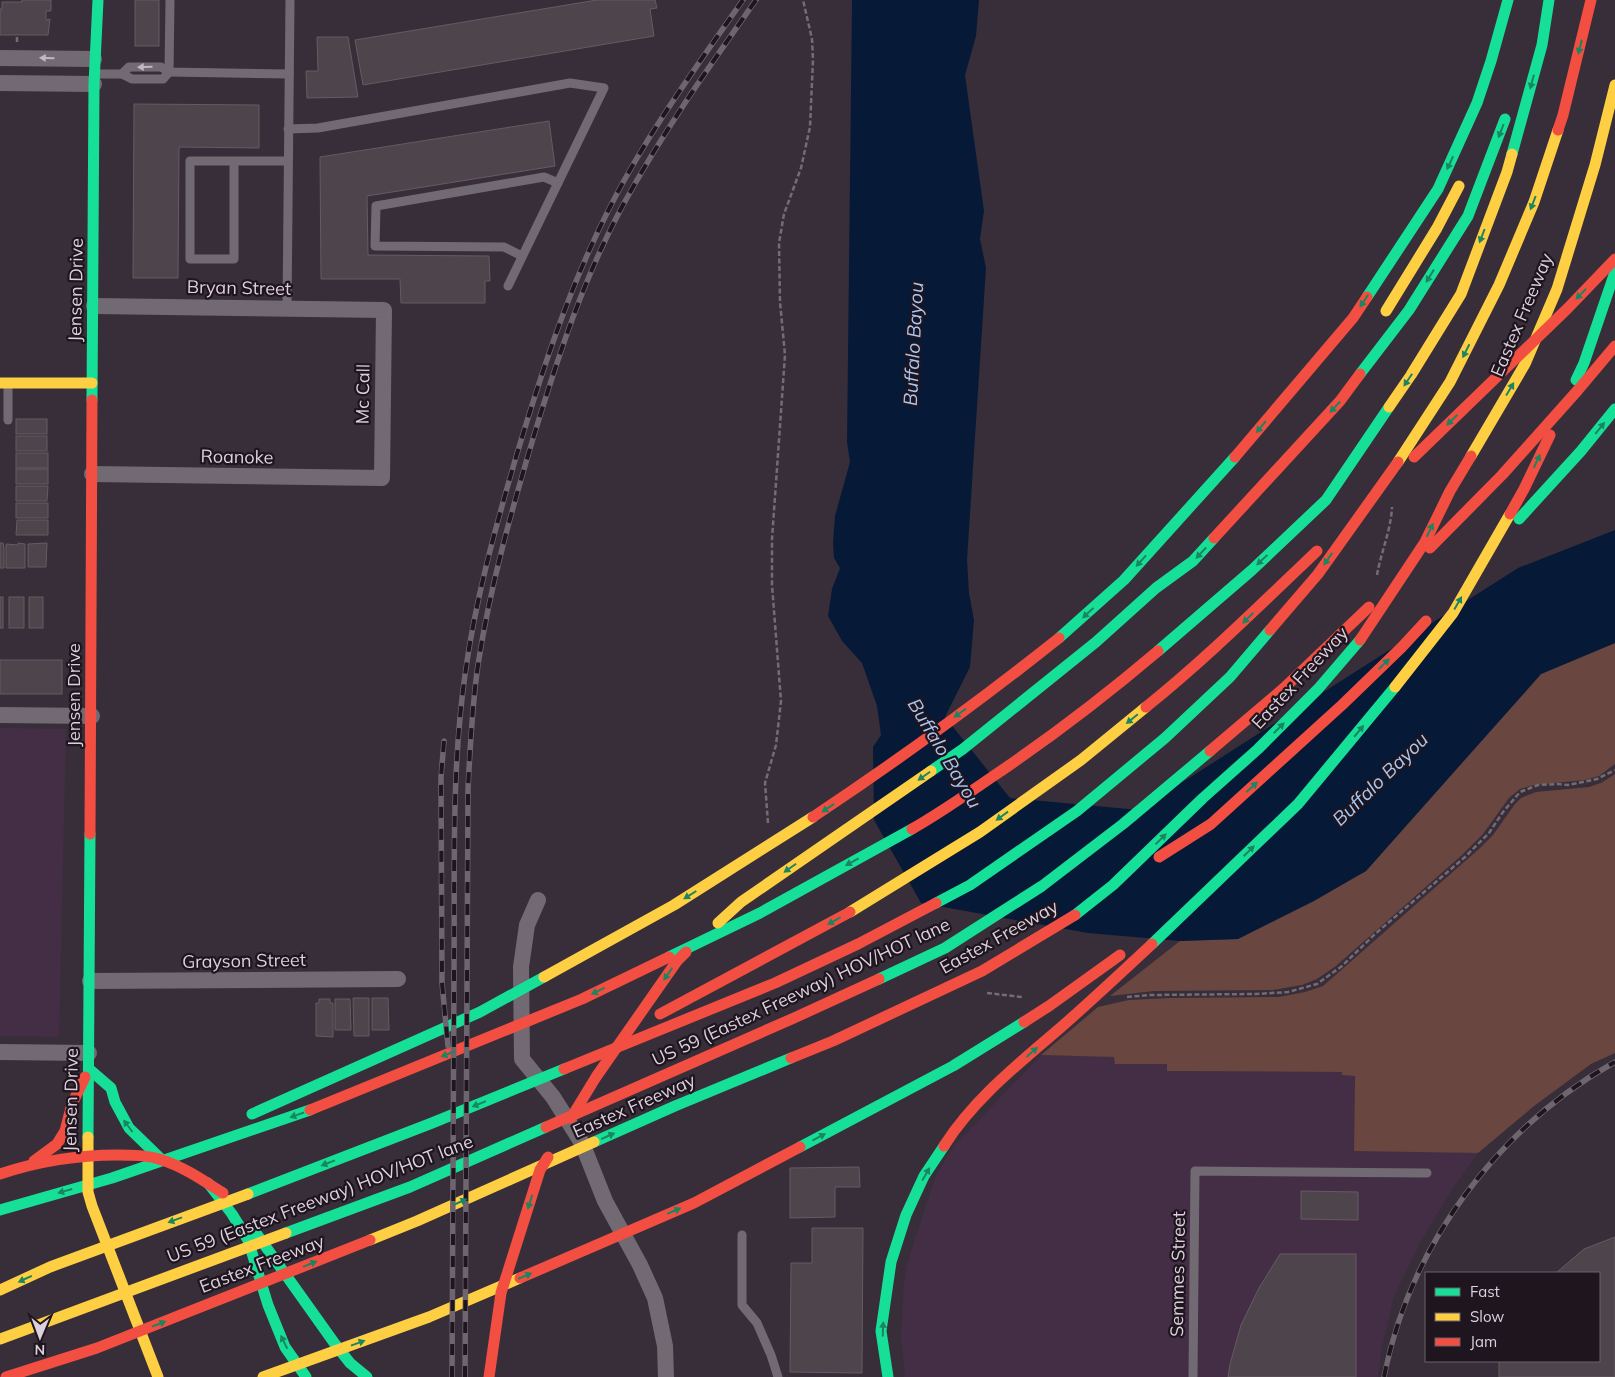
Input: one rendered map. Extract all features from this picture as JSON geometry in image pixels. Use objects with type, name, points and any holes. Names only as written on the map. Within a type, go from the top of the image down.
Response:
[{"type":"main road","name":"Jensen Drive","points":[[98,0],[94,72],[88,1192],[158,1377]]},
{"type":"main road","points":[[238,1120],[480,1012],[674,905],[785,836],[863,784],[1021,668],[1077,623],[1124,580],[1243,449],[1352,318],[1438,189],[1477,103],[1508,0]]},
{"type":"main road","points":[[0,1210],[112,1178],[305,1112],[582,999],[760,913],[935,816],[1034,749],[1128,677],[1252,570],[1326,500],[1411,375],[1461,294],[1507,172],[1542,45],[1549,0]]},
{"type":"main road","name":"Eastex Freeway","points":[[0,1290],[50,1267],[300,1174],[775,984],[858,944],[970,885],[1077,811],[1165,738],[1230,677],[1318,574],[1397,463],[1450,382],[1500,285],[1534,202],[1563,115],[1591,0]]},
{"type":"main road","name":"Eastex Freeway","points":[[6,1377],[97,1348],[399,1228],[675,1106],[833,1041],[982,971],[1076,915],[1113,886],[1203,798],[1258,749],[1318,689],[1363,638],[1425,542],[1450,491],[1524,364],[1557,289],[1595,165],[1615,85]]},
{"type":"main road","points":[[489,1377],[501,1293],[540,1170],[596,1077],[677,961],[741,902],[964,749],[1096,642],[1156,588],[1193,561],[1340,401],[1409,310],[1468,216],[1508,108]]},
{"type":"main road","points":[[1381,317],[1437,228],[1463,176]]},
{"type":"main road","points":[[524,1086],[833,922],[980,832],[1080,760],[1170,688],[1242,623],[1568,308],[1615,259]]},
{"type":"main road","points":[[888,1377],[882,1331],[891,1262],[906,1215],[924,1176],[948,1139],[980,1101],[1098,995],[1298,804],[1382,704],[1453,613],[1524,489],[1576,381],[1615,272]]},
{"type":"main road","name":"US 59 (Eastex Freeway) HOV/HOT lane","points":[[0,1339],[410,1187],[794,1018],[945,948],[1042,886],[1123,824],[1284,688],[1421,557],[1502,475],[1615,346]]},
{"type":"main road","points":[[4,383],[92,383]]},
{"type":"main road","points":[[1448,596],[1581,451],[1615,409]]},
{"type":"main road","points":[[1156,588],[1207,529]]},
{"type":"main road","points":[[1113,886],[1212,824],[1342,705],[1402,647],[1435,611]]},
{"type":"main road","points":[[263,1377],[428,1317],[694,1203],[954,1066],[1048,1006],[1214,884]]},
{"type":"main road","points":[[30,1164],[57,1144],[65,1131],[72,1104],[89,1061],[111,1088],[114,1102],[129,1128],[162,1160]]},
{"type":"main road","points":[[112,1178],[220,1128]]},
{"type":"main road","points":[[0,1174],[30,1164],[87,1155],[140,1155],[162,1160],[208,1183],[224,1194],[238,1208],[335,1344],[350,1363],[367,1377]]},
{"type":"main road","points":[[208,1183],[232,1214],[248,1240],[268,1305],[286,1347],[306,1377]]},
{"type":"street","points":[[0,58],[94,72]]},
{"type":"street","points":[[0,83],[94,72]]},
{"type":"street","name":"Bryan Street","points":[[94,306],[384,310]]},
{"type":"street","name":"Mc Call","points":[[382,478],[384,310]]},
{"type":"street","name":"Roanoke","points":[[92,474],[382,478]]},
{"type":"street","points":[[0,715],[92,716]]},
{"type":"street","points":[[538,900],[527,925],[521,967],[522,1059],[553,1096],[582,1144],[605,1201],[640,1265],[655,1298],[665,1346],[666,1377]]},
{"type":"street","name":"Grayson Street","points":[[90,982],[398,979]]},
{"type":"street","points":[[0,1052],[89,1061]]},
{"type":"lane","points":[[169,72],[170,0]]},
{"type":"lane","points":[[287,309],[290,0]]},
{"type":"lane","points":[[94,72],[122,74],[129,67],[161,66],[169,72],[289,74]]},
{"type":"lane","points":[[288,129],[318,128],[570,83],[604,88],[508,286]]},
{"type":"lane","points":[[234,161],[234,259],[190,259],[190,161],[234,161],[288,161]]},
{"type":"lane","points":[[522,256],[504,247],[375,246],[376,206],[544,177],[558,184]]},
{"type":"lane","points":[[4,383],[8,420]]},
{"type":"lane","name":"Semmes Street","points":[[1193,1377],[1195,1171],[1427,1173]]},
{"type":"lane","points":[[742,1235],[742,1305],[757,1323],[778,1377]]},
{"type":"path","points":[[17,35],[17,42]]},
{"type":"shaded area","points":[[1615,643],[1615,764],[1599,776],[1585,780],[1534,785],[1520,789],[1509,798],[1483,834],[1462,855],[1336,966],[1317,979],[1302,985],[1273,990],[1154,991],[1110,996],[1180,941],[1238,939],[1366,871],[1541,674]]},
{"type":"shaded area","points":[[0,728],[66,729],[59,1037],[0,1036]]},
{"type":"shaded area","points":[[1615,774],[1615,1053],[1591,1064],[1534,1106],[1478,1153],[1354,1151],[1355,1076],[1342,1075],[1342,1072],[1167,1071],[1167,1064],[1115,1064],[1114,1057],[1041,1055],[1098,1007],[1129,1000],[1279,997],[1323,986],[1480,848],[1493,835],[1521,798],[1536,792],[1589,787],[1601,783]]},
{"type":"shaded area","points":[[1041,1055],[1115,1057],[1115,1064],[1167,1064],[1167,1071],[1342,1072],[1355,1076],[1354,1150],[1478,1153],[1449,1194],[1421,1241],[1394,1296],[1382,1347],[1378,1377],[904,1377],[901,1340],[904,1282],[907,1264],[936,1175],[955,1145]]},
{"type":"water","name":"Buffalo Bayou","points":[[852,0],[979,0],[976,36],[965,75],[984,211],[980,239],[986,268],[967,560],[969,593],[974,620],[970,667],[945,717],[1010,798],[1139,810],[1518,568],[1615,530],[1615,643],[1541,674],[1366,871],[1314,901],[1238,939],[1180,941],[1088,933],[921,903],[874,820],[873,747],[881,735],[877,706],[862,663],[842,641],[828,616],[832,589],[840,568],[834,558],[835,516],[850,462],[847,442]]},
{"type":"building","points":[[22,0],[51,0],[51,11],[46,11],[46,20],[50,19],[48,35],[0,35],[0,9],[2,9],[2,2],[22,2]]},
{"type":"building","points":[[135,0],[159,0],[159,46],[135,46]]},
{"type":"building","points":[[597,0],[655,0],[657,8],[650,9],[654,36],[363,85],[355,40]]},
{"type":"building","points":[[317,37],[348,37],[358,97],[307,98],[306,71],[318,71]]},
{"type":"building","points":[[134,104],[259,105],[259,148],[179,147],[178,278],[133,278]]},
{"type":"building","points":[[549,121],[555,166],[367,196],[368,255],[489,256],[490,281],[485,281],[485,303],[401,303],[400,279],[321,279],[320,157]]},
{"type":"building","points":[[16,419],[47,419],[47,434],[16,434]]},
{"type":"building","points":[[16,436],[47,436],[47,451],[16,451]]},
{"type":"building","points":[[16,453],[48,453],[48,468],[16,468]]},
{"type":"building","points":[[16,469],[48,469],[48,484],[16,484]]},
{"type":"building","points":[[16,486],[48,486],[47,501],[16,501]]},
{"type":"building","points":[[16,503],[48,503],[48,518],[16,518]]},
{"type":"building","points":[[17,520],[48,520],[48,535],[16,535]]},
{"type":"building","points":[[0,543],[3,543],[4,548],[4,568],[0,568]]},
{"type":"building","points":[[18,543],[25,544],[25,568],[6,568],[6,544],[18,545]]},
{"type":"building","points":[[47,543],[46,567],[28,567],[28,544]]},
{"type":"building","points":[[0,597],[3,597],[3,628],[0,628]]},
{"type":"building","points":[[9,597],[24,597],[24,628],[9,628]]},
{"type":"building","points":[[29,597],[43,597],[43,628],[29,628]]},
{"type":"building","points":[[0,660],[62,660],[62,694],[0,694]]},
{"type":"building","points":[[353,998],[369,998],[369,1036],[354,1036]]},
{"type":"building","points":[[372,998],[388,998],[389,1030],[372,1030]]},
{"type":"building","points":[[319,999],[330,999],[330,1003],[333,1003],[333,1037],[316,1036],[316,1003],[319,1003]]},
{"type":"building","points":[[335,999],[350,999],[351,1030],[335,1030]]},
{"type":"building","points":[[859,1167],[860,1187],[835,1187],[835,1217],[790,1218],[790,1168]]},
{"type":"building","points":[[1301,1191],[1358,1192],[1358,1220],[1301,1219]]},
{"type":"building","points":[[812,1228],[863,1228],[862,1373],[790,1372],[791,1263],[812,1263]]},
{"type":"building","points":[[1615,1237],[1615,1377],[1499,1377],[1499,1362],[1600,1362],[1600,1272],[1557,1272],[1584,1249]]},
{"type":"building","points":[[1280,1254],[1356,1254],[1356,1377],[1228,1377],[1241,1325],[1259,1288]]},
{"type":"railway","points":[[452,1377],[456,786],[465,675],[480,592],[516,457],[546,361],[595,237],[640,153],[673,101],[743,0]]},
{"type":"railway","points":[[465,1377],[468,789],[476,680],[495,577],[510,519],[553,374],[573,316],[596,260],[638,178],[686,101],[756,0]]},
{"type":"railway","points":[[444,741],[441,777],[442,983],[448,1046]]},
{"type":"railway","points":[[1384,1377],[1397,1328],[1415,1281],[1438,1236],[1465,1194],[1497,1155],[1533,1120],[1573,1089],[1615,1062]]},
{"type":"traffic: fast","points":[[92,400],[94,84],[98,0]]},
{"type":"traffic: fast","points":[[1367,297],[1438,189],[1477,103],[1508,0]]},
{"type":"traffic: fast","points":[[1512,154],[1542,45],[1549,0]]},
{"type":"traffic: fast","points":[[1360,374],[1409,310],[1468,216],[1505,119]]},
{"type":"traffic: fast","points":[[1576,380],[1584,363],[1615,272]]},
{"type":"traffic: fast","points":[[1158,651],[1252,570],[1326,500],[1389,407]]},
{"type":"traffic: fast","points":[[1519,519],[1581,451],[1615,409]]},
{"type":"traffic: fast","points":[[1059,638],[1124,580],[1235,457]]},
{"type":"traffic: fast","points":[[931,771],[963,749],[1096,642],[1156,588],[1193,561],[1214,538]]},
{"type":"traffic: fast","points":[[936,903],[970,885],[1077,811],[1165,738],[1230,677],[1270,630]]},
{"type":"traffic: fast","points":[[1075,915],[1113,885],[1203,798],[1258,749],[1318,689],[1360,640]]},
{"type":"traffic: fast","points":[[1152,944],[1298,804],[1395,687]]},
{"type":"traffic: fast","points":[[879,979],[945,948],[1042,886],[1123,824],[1210,751]]},
{"type":"traffic: fast","points":[[669,957],[760,913],[912,829]]},
{"type":"traffic: fast","points":[[88,1137],[90,834]]},
{"type":"traffic: fast","points":[[252,1114],[480,1012],[544,977]]},
{"type":"traffic: fast","points":[[800,1147],[953,1066],[1024,1022]]},
{"type":"traffic: fast","points":[[594,1142],[791,1058]]},
{"type":"traffic: fast","points":[[89,1069],[111,1088],[115,1102],[129,1128],[162,1160]]},
{"type":"traffic: fast","points":[[248,1194],[432,1123],[564,1069]]},
{"type":"traffic: fast","points":[[0,1210],[112,1178],[310,1110]]},
{"type":"traffic: fast","points":[[286,1233],[410,1187],[546,1127]]},
{"type":"traffic: fast","points":[[888,1377],[881,1331],[891,1262],[906,1215],[924,1176],[944,1146]]},
{"type":"traffic: fast","points":[[208,1183],[232,1214],[248,1240],[268,1305],[285,1347],[306,1377]]},
{"type":"traffic: fast","points":[[251,1226],[335,1344],[350,1363],[367,1377]]},
{"type":"traffic: slow","points":[[1471,456],[1525,364],[1557,289],[1595,165],[1615,85]]},
{"type":"traffic: slow","points":[[1398,462],[1450,382],[1499,285],[1534,202],[1558,130]]},
{"type":"traffic: slow","points":[[1389,407],[1461,294],[1512,154]]},
{"type":"traffic: slow","points":[[1386,311],[1437,228],[1459,186]]},
{"type":"traffic: slow","points":[[0,383],[92,383]]},
{"type":"traffic: slow","points":[[1395,687],[1453,613],[1510,514]]},
{"type":"traffic: slow","points":[[850,912],[980,832],[1081,760],[1146,707]]},
{"type":"traffic: slow","points":[[718,923],[741,902],[931,771]]},
{"type":"traffic: slow","points":[[544,977],[674,905],[813,817]]},
{"type":"traffic: slow","points":[[88,1137],[88,1192],[92,1206],[158,1377]]},
{"type":"traffic: slow","points":[[370,1240],[594,1142]]},
{"type":"traffic: slow","points":[[0,1290],[50,1267],[248,1194]]},
{"type":"traffic: slow","points":[[0,1339],[286,1233]]},
{"type":"traffic: slow","points":[[263,1377],[429,1317],[520,1278]]},
{"type":"traffic: jam","points":[[1558,130],[1591,0]]},
{"type":"traffic: jam","points":[[1414,457],[1568,308],[1615,259]]},
{"type":"traffic: jam","points":[[1235,457],[1353,318],[1367,297]]},
{"type":"traffic: jam","points":[[1430,548],[1502,475],[1615,346]]},
{"type":"traffic: jam","points":[[1214,538],[1340,401],[1360,374]]},
{"type":"traffic: jam","points":[[90,834],[92,400]]},
{"type":"traffic: jam","points":[[1510,514],[1550,435]]},
{"type":"traffic: jam","points":[[1360,640],[1425,542],[1450,491],[1471,456]]},
{"type":"traffic: jam","points":[[1270,630],[1318,574],[1398,462]]},
{"type":"traffic: jam","points":[[1146,707],[1212,651],[1317,551]]},
{"type":"traffic: jam","points":[[1210,751],[1284,688],[1369,607]]},
{"type":"traffic: jam","points":[[1159,857],[1211,824],[1342,705],[1426,621]]},
{"type":"traffic: jam","points":[[813,817],[938,730],[1059,638]]},
{"type":"traffic: jam","points":[[912,829],[953,804],[1035,747],[1158,651]]},
{"type":"traffic: jam","points":[[564,1069],[775,983],[858,944],[936,903]]},
{"type":"traffic: jam","points":[[660,1014],[850,912]]},
{"type":"traffic: jam","points":[[791,1058],[833,1041],[982,971],[1075,915]]},
{"type":"traffic: jam","points":[[944,1146],[968,1113],[997,1083],[1152,944]]},
{"type":"traffic: jam","points":[[571,1118],[596,1077],[677,961],[686,952]]},
{"type":"traffic: jam","points":[[1024,1022],[1120,955]]},
{"type":"traffic: jam","points":[[310,1110],[582,999],[669,957]]},
{"type":"traffic: jam","points":[[546,1127],[879,979]]},
{"type":"traffic: jam","points":[[34,1161],[57,1144],[65,1131],[72,1104],[85,1077]]},
{"type":"traffic: jam","points":[[520,1278],[694,1203],[800,1147]]},
{"type":"traffic: jam","points":[[0,1174],[43,1162],[72,1158],[102,1155],[140,1156],[157,1158],[178,1166],[223,1193]]},
{"type":"traffic: jam","points":[[489,1377],[501,1293],[540,1170],[548,1157]]},
{"type":"traffic: jam","points":[[6,1377],[97,1348],[370,1240]]}]
